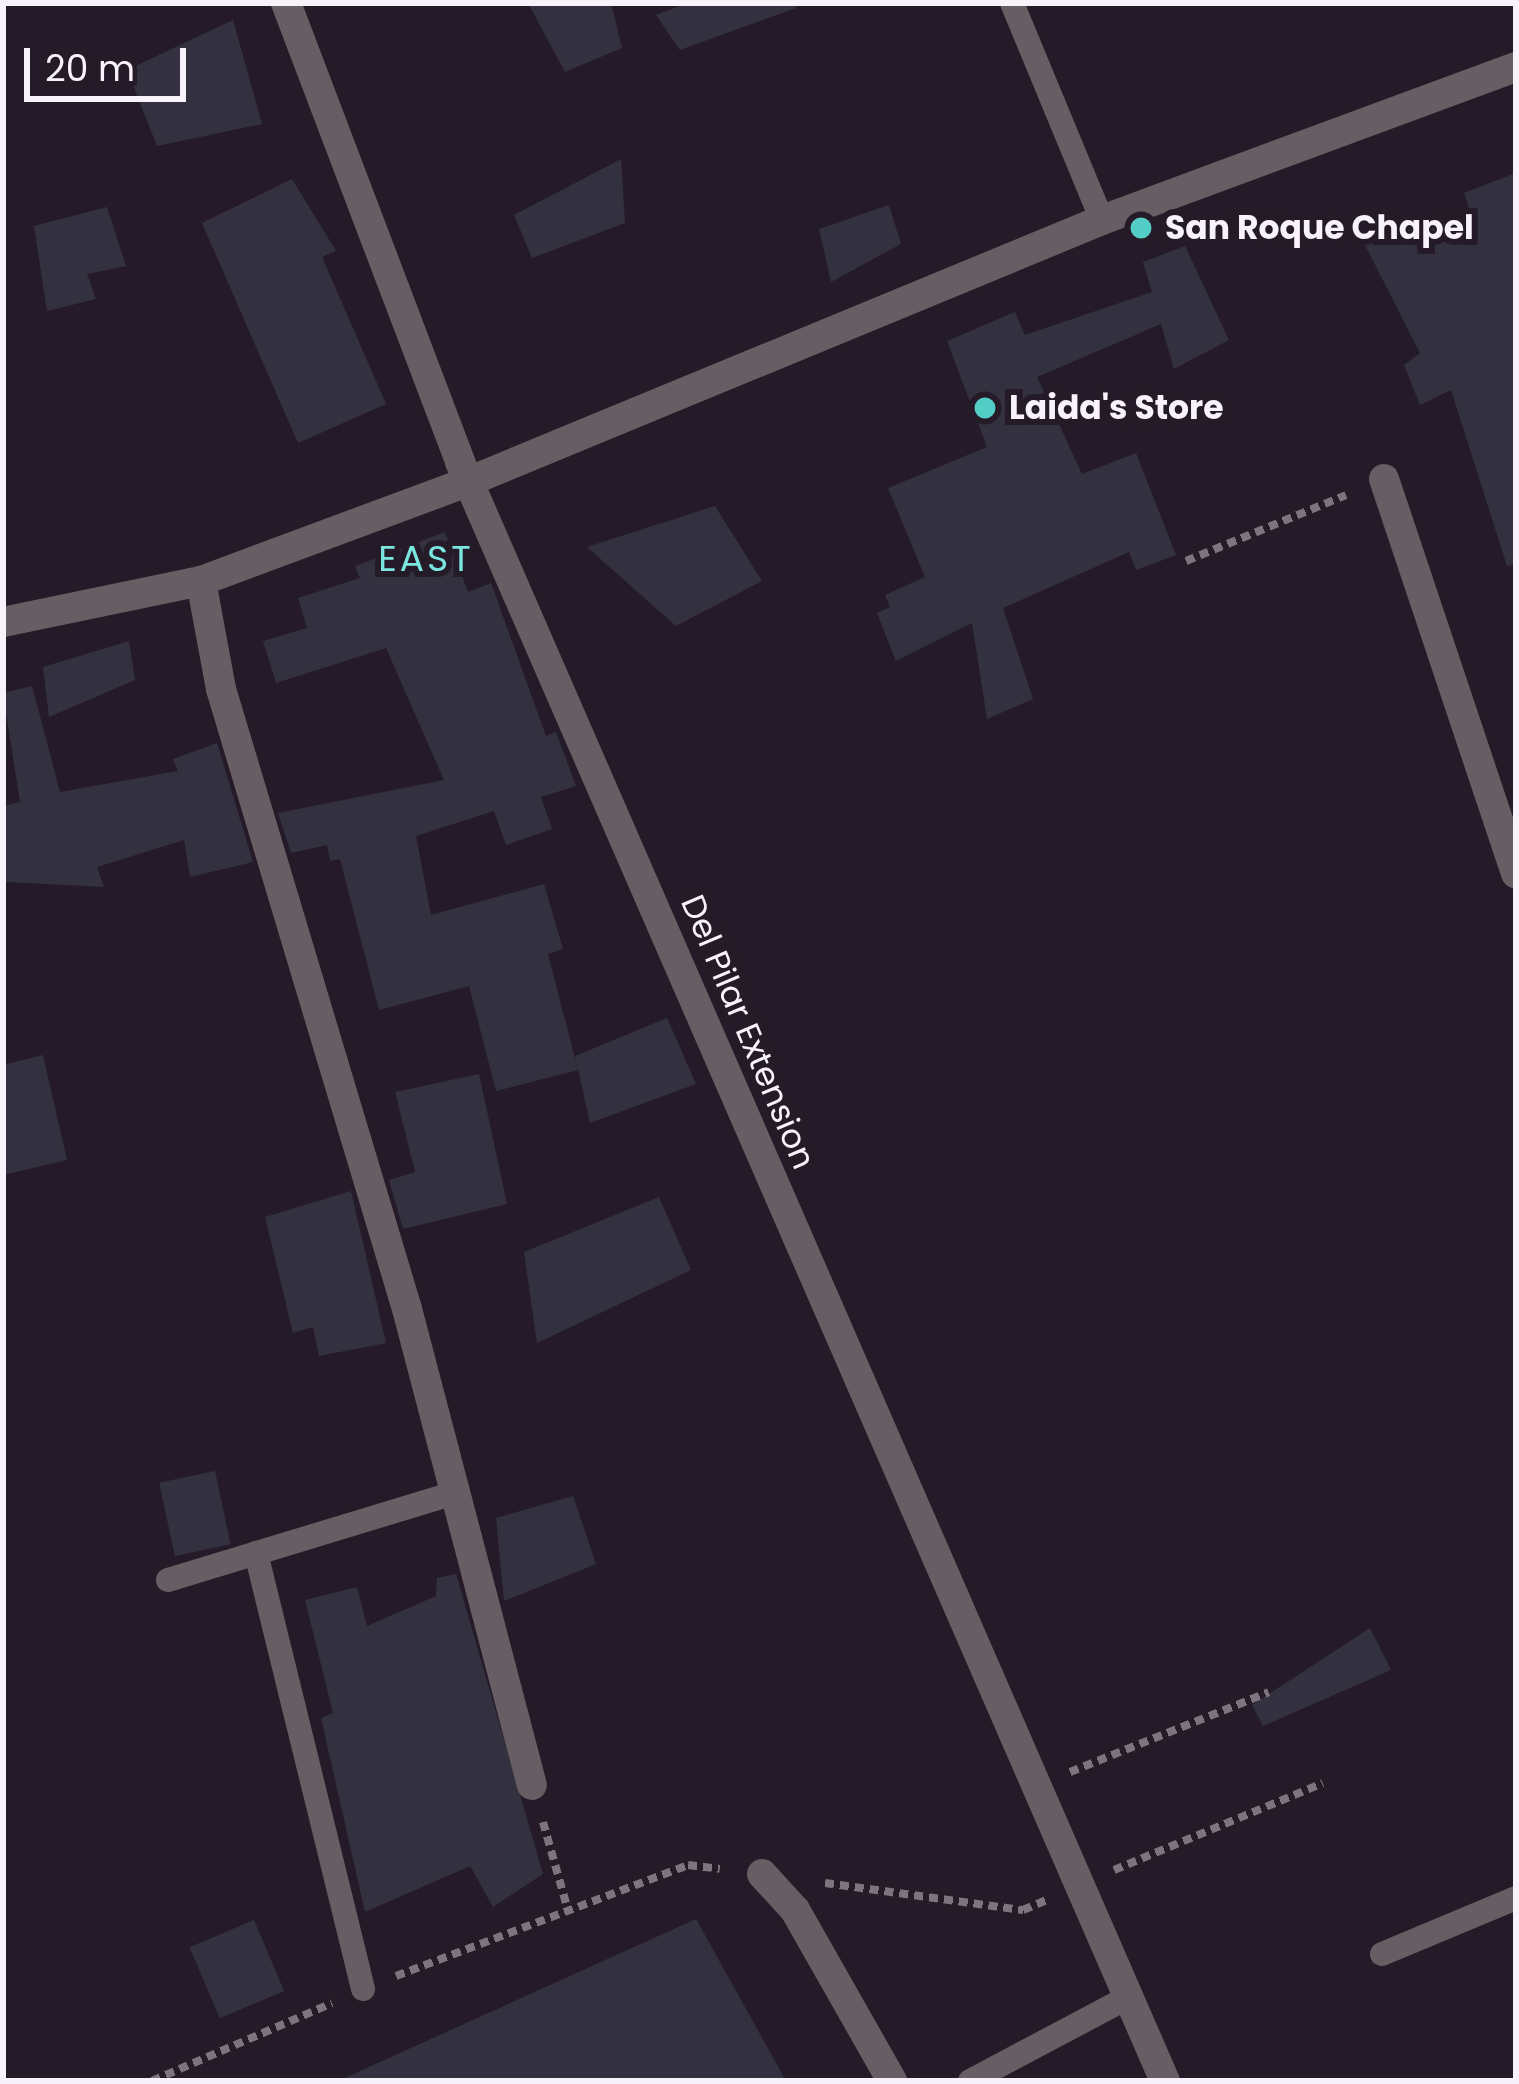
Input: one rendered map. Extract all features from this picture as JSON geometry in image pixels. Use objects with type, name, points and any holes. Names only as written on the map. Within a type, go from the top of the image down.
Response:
[{"type":"street","name":"Del Pilar Extension","points":[[286,3],[470,481],[1077,1886],[1166,2081]]},
{"type":"street","points":[[3,622],[201,581],[470,481],[1102,220],[1516,67]]},
{"type":"street","points":[[1384,479],[1516,873]]},
{"type":"street","points":[[201,581],[221,689],[458,1492],[532,1785]]},
{"type":"street","points":[[762,1874],[795,1910],[892,2081]]},
{"type":"lane","points":[[1012,3],[1102,220]]},
{"type":"lane","points":[[168,1580],[458,1492]]},
{"type":"lane","points":[[256,1553],[363,1989]]},
{"type":"lane","points":[[1382,1954],[1516,1898]]},
{"type":"lane","points":[[970,2081],[1127,1998]]},
{"type":"path","points":[[1186,561],[1384,479]]},
{"type":"path","points":[[1034,1786],[1270,1692]]},
{"type":"path","points":[[152,2081],[363,1989],[567,1907],[688,1865],[1023,1910],[1323,1783]]},
{"type":"path","points":[[532,1785],[567,1907]]},
{"type":"building","points":[[528,3],[611,3],[622,48],[565,72]]},
{"type":"building","points":[[687,3],[795,3],[796,8],[680,50],[656,15]]},
{"type":"building","points":[[233,20],[262,124],[157,146],[127,70]]},
{"type":"building","points":[[621,159],[625,223],[532,258],[514,215]]},
{"type":"building","points":[[1516,173],[1516,565],[1507,566],[1451,390],[1420,405],[1404,365],[1420,353],[1364,243],[1470,212],[1464,193]]},
{"type":"building","points":[[292,179],[336,251],[322,257],[386,404],[298,443],[202,223]]},
{"type":"building","points":[[889,205],[901,244],[831,282],[819,229]]},
{"type":"building","points":[[107,207],[126,266],[87,274],[96,299],[47,311],[34,226]]},
{"type":"building","points":[[1185,246],[1229,340],[1174,369],[1161,324],[1037,377],[1082,474],[1136,453],[1176,555],[1136,570],[1129,552],[1003,608],[1033,699],[987,719],[972,623],[896,661],[877,613],[890,607],[885,595],[925,577],[888,488],[987,447],[947,341],[1015,312],[1025,335],[1152,292],[1143,262]]},
{"type":"building","points":[[715,506],[762,581],[676,626],[587,547]]},
{"type":"building","points":[[445,532],[468,592],[491,583],[546,736],[556,732],[576,786],[541,797],[552,829],[506,845],[494,811],[416,836],[431,915],[544,884],[563,949],[548,954],[578,1070],[496,1091],[469,986],[379,1010],[340,859],[330,861],[327,845],[291,853],[278,813],[444,780],[386,648],[276,683],[263,641],[307,628],[298,598],[360,578],[355,566]]},
{"type":"building","points":[[129,641],[135,680],[49,717],[43,667]]},
{"type":"building","points":[[32,686],[60,792],[178,771],[173,759],[217,743],[253,862],[190,877],[184,840],[97,867],[104,887],[6,882],[3,806],[20,802],[3,693]]},
{"type":"building","points":[[667,1018],[696,1084],[590,1123],[575,1056]]},
{"type":"building","points":[[43,1055],[67,1160],[3,1175],[3,1065]]},
{"type":"building","points":[[479,1074],[507,1204],[403,1229],[389,1180],[415,1172],[395,1092]]},
{"type":"building","points":[[351,1191],[386,1343],[319,1356],[313,1327],[293,1333],[265,1217]]},
{"type":"building","points":[[659,1197],[691,1270],[537,1343],[524,1252]]},
{"type":"building","points":[[215,1471],[231,1544],[175,1556],[159,1483]]},
{"type":"building","points":[[573,1496],[596,1564],[504,1601],[496,1518]]},
{"type":"building","points":[[456,1574],[543,1874],[493,1907],[470,1866],[365,1912],[321,1718],[333,1713],[305,1600],[357,1587],[367,1626],[436,1596],[437,1578]]},
{"type":"building","points":[[1370,1628],[1391,1670],[1263,1726],[1252,1705]]},
{"type":"building","points":[[696,1919],[786,2081],[338,2081]]},
{"type":"building","points":[[254,1920],[284,1991],[220,2018],[190,1947]]},
{"type":"place","name":"San Roque Chapel","points":[[1141,228]]},
{"type":"place","name":"Laida's Store","points":[[985,408]]},
{"type":"district","name":"EAST","points":[[426,559]]}]
